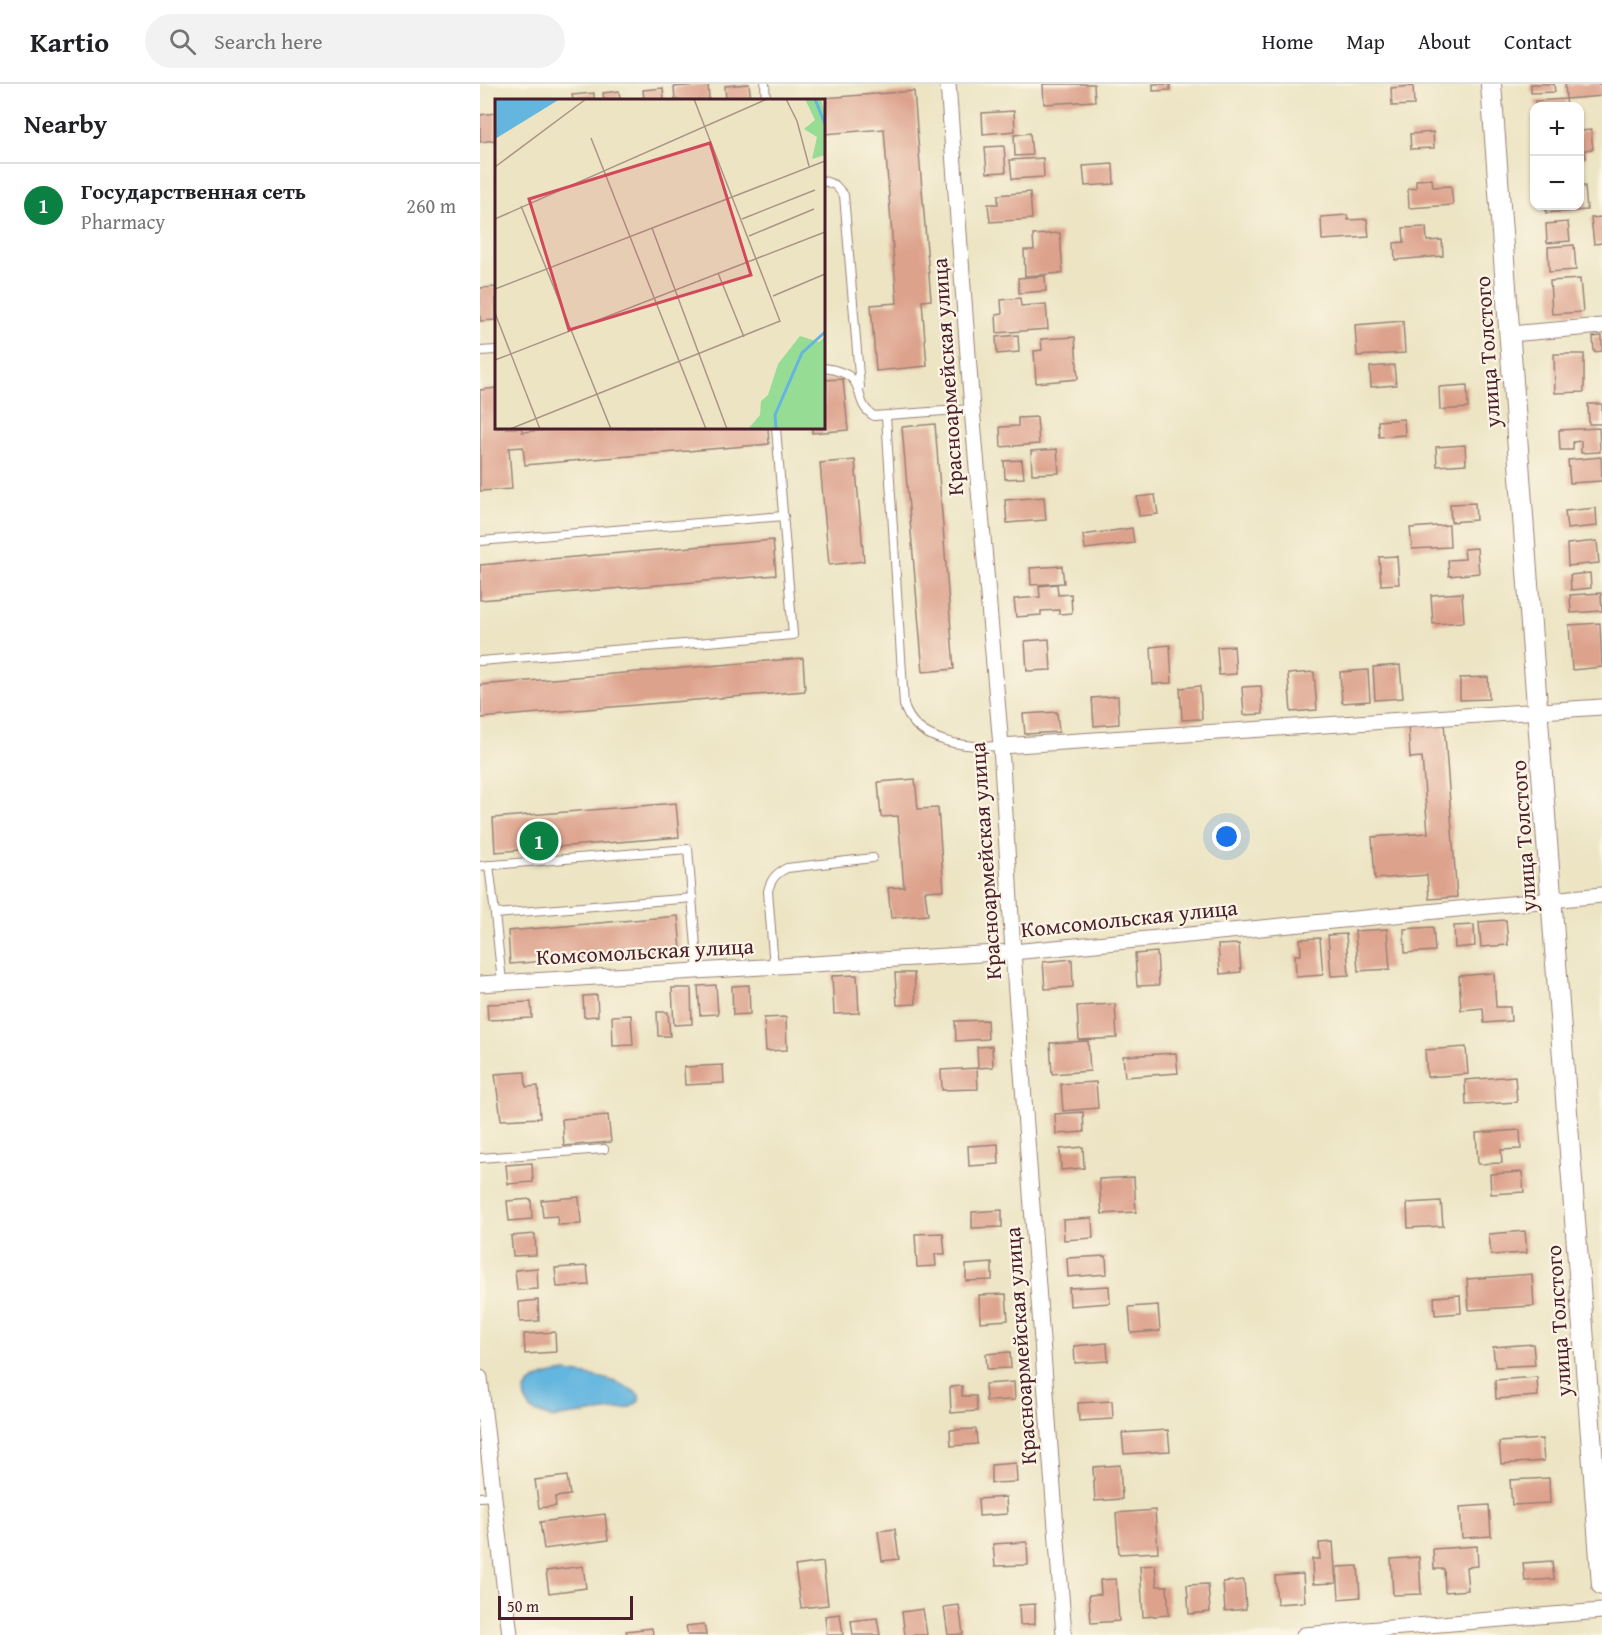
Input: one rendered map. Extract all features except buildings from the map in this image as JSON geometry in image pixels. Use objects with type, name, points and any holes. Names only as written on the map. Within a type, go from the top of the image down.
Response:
[{"type":"street","name":"Красноармейская улица","points":[[948,84],[972,409],[1001,746],[1013,952],[1064,1635]]},
{"type":"street","name":"улица Толстого","points":[[1491,84],[1602,1585]]},
{"type":"street","points":[[1510,334],[1602,326]]},
{"type":"street","points":[[1001,746],[1602,707]]},
{"type":"street","name":"Комсомольская улица","points":[[480,984],[1013,952],[1602,895]]},
{"type":"street","points":[[480,1378],[487,1497],[510,1635]]},
{"type":"street","points":[[1304,1635],[1602,1611]]},
{"type":"lane","points":[[765,84],[766,99]]},
{"type":"lane","points":[[825,180],[835,185],[844,195],[860,387],[864,407],[874,416],[972,409]]},
{"type":"lane","points":[[480,351],[495,350]]},
{"type":"lane","points":[[825,368],[850,376],[860,387]]},
{"type":"lane","points":[[886,416],[904,705],[908,718],[913,726],[925,732],[969,748],[1001,746]]},
{"type":"lane","points":[[480,661],[793,635],[776,429]]},
{"type":"lane","points":[[480,541],[784,516]]},
{"type":"lane","points":[[480,866],[688,849],[698,971]]},
{"type":"lane","points":[[774,967],[768,891],[771,881],[779,872],[787,868],[873,858]]},
{"type":"lane","points":[[489,865],[502,982]]},
{"type":"lane","points":[[495,914],[693,898]]},
{"type":"lane","points":[[480,1158],[604,1149]]},
{"type":"water","points":[[566,1372],[622,1385],[639,1395],[639,1401],[629,1408],[551,1418],[533,1411],[526,1402],[524,1394],[527,1387],[540,1378]]},
{"type":"place","name":"Государственная сеть","points":[[539,841]]}]
